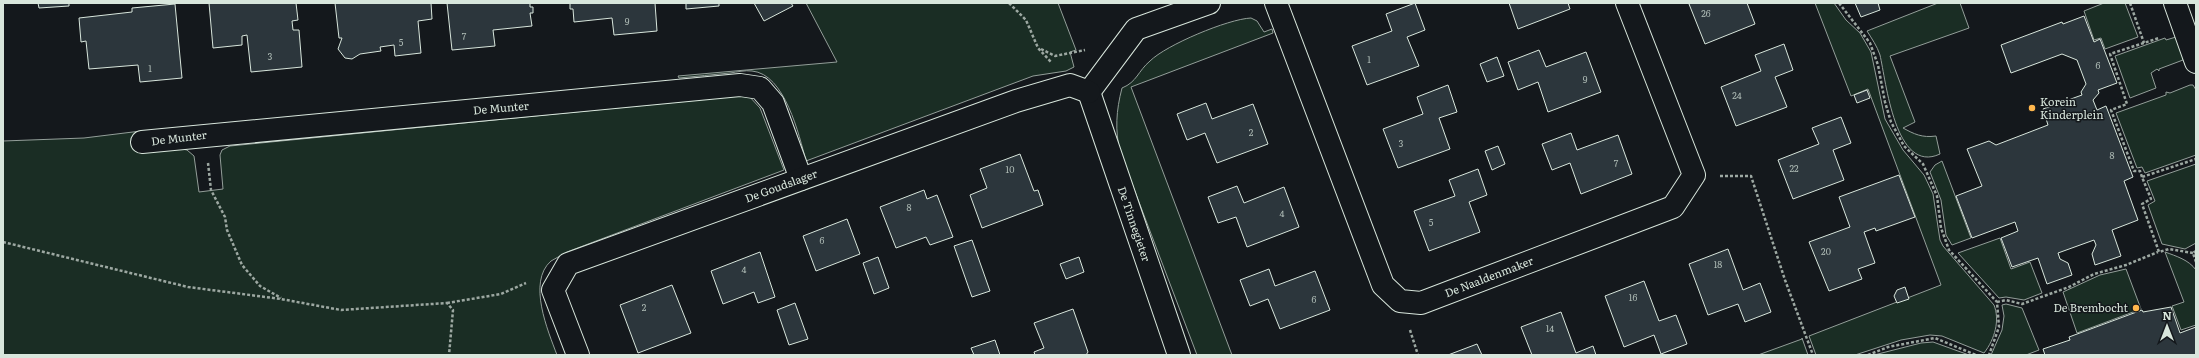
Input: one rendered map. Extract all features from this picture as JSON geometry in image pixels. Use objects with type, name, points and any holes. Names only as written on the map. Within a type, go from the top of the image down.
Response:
[{"type":"street","points":[[1066,86],[1089,92],[1136,29],[1209,3]]},
{"type":"street","name":"De Naaldenmaker","points":[[1276,3],[1383,285],[1400,301],[1421,303],[1674,207],[1694,175]]},
{"type":"street","points":[[1627,3],[1694,175]]},
{"type":"street","points":[[2175,3],[2196,62]]},
{"type":"street","name":"De Munter","points":[[142,142],[740,86],[760,88],[773,103],[801,179]]},
{"type":"street","name":"De Goudslager","points":[[578,355],[553,290],[568,264],[1016,101],[1066,86]]},
{"type":"street","name":"De Tinnegieter","points":[[1089,92],[1179,355]]},
{"type":"path","points":[[1009,3],[1026,20],[1038,48],[1056,67],[1066,86]]},
{"type":"path","points":[[1839,3],[1870,43],[1878,65],[1885,102],[1891,122],[1904,146],[1923,164],[1937,196],[1941,228],[1949,250],[1997,302],[1999,327],[1989,355]]},
{"type":"path","points":[[2130,3],[2144,43]]},
{"type":"path","points":[[2158,252],[2142,204],[2151,199],[2140,171],[2134,171],[2111,110],[2127,104],[2110,54],[2184,30]]},
{"type":"path","points":[[1038,48],[1055,56],[1127,40]]},
{"type":"path","points":[[205,135],[211,190],[225,217],[227,230],[238,258],[260,286],[281,299]]},
{"type":"path","points":[[2142,178],[2196,159]]},
{"type":"path","points":[[1694,175],[1751,176],[1785,280],[1812,355]]},
{"type":"path","points":[[3,242],[188,287],[281,299],[341,310],[447,304],[501,294],[528,282]]},
{"type":"path","points":[[1997,302],[2006,300],[2022,304],[2069,287],[2094,274],[2126,265],[2169,249],[2194,252],[2196,262]]},
{"type":"path","points":[[447,304],[453,310],[449,355]]},
{"type":"path","points":[[1868,355],[1888,347],[1935,338],[1976,355]]},
{"type":"green space","points":[[806,3],[1058,3],[1076,50],[1070,52],[1074,67],[1066,71],[1033,76],[806,161],[795,122],[789,107],[782,94],[764,75],[747,71],[679,78],[678,76],[837,62]]},
{"type":"green space","points":[[1815,3],[1834,3],[1846,20],[1860,33],[1871,52],[1885,119],[1903,150],[1924,175],[1933,194],[1940,240],[1943,246],[1994,305],[1997,317],[1994,336],[1984,353],[1942,336],[1930,335],[1901,340],[1855,355],[1816,355],[1809,336],[1941,285],[1868,89],[1851,96]]},
{"type":"green space","points":[[1938,3],[1960,3],[1969,28],[1890,56],[1915,122],[1903,128],[1918,135],[1936,136],[1940,154],[1925,157],[1912,151],[1903,139],[1895,122],[1880,55],[1867,31]]},
{"type":"green space","points":[[2104,3],[2125,3],[2138,37],[2105,49],[2101,38],[2094,40],[2084,11]]},
{"type":"green space","points":[[1251,18],[1257,21],[1264,32],[1272,29],[1273,33],[1131,87],[1232,355],[1197,355],[1120,152],[1117,128],[1118,105],[1122,88],[1131,83],[1146,65],[1158,55],[1183,41],[1213,28],[1241,19]]},
{"type":"green space","points":[[2176,37],[2184,57],[2183,60],[2159,69],[2159,71],[2157,69],[2151,73],[2156,88],[2130,98],[2115,56],[2165,38],[2166,40]]},
{"type":"green space","points":[[2193,85],[2196,90],[2196,155],[2145,173],[2142,167],[2137,168],[2116,113],[2166,95],[2166,92],[2170,93]]},
{"type":"green space","points":[[748,95],[760,108],[784,170],[567,252],[551,261],[544,270],[540,294],[545,320],[557,355],[3,355],[3,141],[84,138],[141,131],[143,152],[182,149],[187,150],[194,156],[199,192],[223,189],[220,155],[222,150],[230,146]]},
{"type":"green space","points":[[1942,161],[1971,238],[1952,245],[1946,235],[1941,200],[1930,172],[1935,165]]},
{"type":"green space","points":[[2196,164],[2196,243],[2185,249],[2162,244],[2148,205],[2155,201],[2147,181]]},
{"type":"green space","points":[[2000,238],[2011,269],[2030,262],[2042,293],[2024,300],[2006,297],[1999,298],[1958,253]]},
{"type":"green space","points":[[2165,252],[2186,261],[2196,270],[2196,325],[2181,330],[2172,306],[2184,302]]},
{"type":"green space","points":[[2126,269],[2141,309],[2077,333],[2063,292],[2100,275]]},
{"type":"green space","points":[[2006,304],[2022,308],[2039,350],[2026,355],[1991,355],[2002,330],[2004,316],[2002,305]]},
{"type":"green space","points":[[1802,339],[1808,355],[1758,355]]},
{"type":"green space","points":[[1933,342],[1969,355],[1874,355],[1921,343]]},
{"type":"building","points":[[38,3],[69,3],[69,6],[39,8]]},
{"type":"building","points":[[209,3],[296,3],[298,20],[292,21],[293,30],[299,30],[302,67],[251,72],[247,35],[242,36],[242,45],[213,48]]},
{"type":"building","points":[[335,3],[431,3],[432,19],[418,21],[421,53],[395,56],[394,45],[380,47],[381,51],[360,54],[352,59],[345,58],[338,49],[342,38],[339,38]]},
{"type":"building","points":[[447,3],[530,3],[530,7],[533,7],[533,13],[530,13],[532,26],[493,30],[495,46],[452,50]]},
{"type":"building","points":[[570,3],[655,3],[657,31],[614,35],[612,18],[574,22],[573,9],[570,9]]},
{"type":"building","points":[[686,3],[719,3],[719,6],[686,9]]},
{"type":"building","points":[[754,3],[791,3],[793,6],[764,21]]},
{"type":"building","points":[[1415,3],[1425,30],[1407,37],[1419,66],[1367,85],[1352,46],[1392,31],[1386,14]]},
{"type":"building","points":[[1509,3],[1568,3],[1570,9],[1518,29]]},
{"type":"building","points":[[1747,3],[1755,24],[1705,44],[1689,4]]},
{"type":"building","points":[[1855,3],[1878,3],[1880,10],[1861,17]]},
{"type":"building","points":[[175,4],[182,78],[140,82],[138,65],[89,69],[86,41],[81,42],[79,18],[132,12],[132,8]]},
{"type":"building","points":[[2084,16],[2094,42],[2100,39],[2117,83],[2098,90],[2099,93],[2093,100],[2097,110],[2106,106],[2133,177],[2124,181],[2138,220],[2112,230],[2121,256],[2095,265],[2092,254],[2096,245],[2094,240],[2058,253],[2060,259],[2068,263],[2072,275],[2047,284],[2038,258],[2012,267],[2001,238],[2018,231],[2015,222],[1972,238],[1956,196],[1982,186],[1967,149],[1989,141],[1996,145],[2048,125],[2043,109],[2082,95],[2081,92],[2086,84],[2077,60],[2062,54],[2011,73],[2001,45],[2062,22],[2063,24]]},
{"type":"building","points":[[1784,44],[1793,70],[1775,77],[1787,107],[1736,126],[1721,87],[1761,71],[1755,55]]},
{"type":"building","points":[[1539,50],[1546,67],[1586,52],[1601,92],[1548,112],[1538,82],[1518,90],[1508,62]]},
{"type":"building","points":[[1497,57],[1504,76],[1487,82],[1480,64]]},
{"type":"building","points":[[1448,85],[1457,112],[1439,118],[1450,149],[1398,168],[1383,129],[1423,114],[1417,97]]},
{"type":"building","points":[[1867,90],[1870,98],[1857,103],[1854,95]]},
{"type":"building","points":[[1206,103],[1212,119],[1253,104],[1268,144],[1217,163],[1205,133],[1187,140],[1177,114]]},
{"type":"building","points":[[1841,117],[1851,143],[1833,150],[1844,180],[1793,199],[1778,160],[1819,144],[1812,128]]},
{"type":"building","points":[[1571,133],[1577,150],[1618,135],[1632,174],[1581,194],[1570,163],[1552,170],[1542,144]]},
{"type":"building","points":[[1498,146],[1505,164],[1492,170],[1485,151]]},
{"type":"building","points":[[1020,154],[1034,191],[1038,190],[1043,205],[982,228],[970,195],[987,188],[980,169]]},
{"type":"building","points":[[1478,169],[1487,195],[1469,202],[1480,232],[1429,251],[1414,211],[1455,196],[1449,180]]},
{"type":"building","points":[[1899,175],[1915,217],[1876,231],[1875,228],[1864,232],[1875,263],[1858,269],[1862,279],[1829,291],[1809,242],[1850,227],[1839,197]]},
{"type":"building","points":[[1237,186],[1244,203],[1284,187],[1299,227],[1247,247],[1236,217],[1218,223],[1208,197]]},
{"type":"building","points":[[924,190],[927,199],[937,195],[953,237],[930,245],[926,237],[896,248],[880,207]]},
{"type":"building","points":[[847,219],[860,254],[816,271],[803,236]]},
{"type":"building","points":[[972,240],[990,291],[972,297],[954,246]]},
{"type":"building","points":[[1728,249],[1743,290],[1760,283],[1771,312],[1745,322],[1738,304],[1708,315],[1689,264]]},
{"type":"building","points":[[760,252],[775,297],[758,303],[754,292],[723,304],[711,271]]},
{"type":"building","points":[[878,257],[889,288],[874,294],[863,263]]},
{"type":"building","points":[[1079,257],[1084,272],[1066,279],[1060,264]]},
{"type":"building","points":[[1269,269],[1275,286],[1315,271],[1330,310],[1280,329],[1268,299],[1250,306],[1240,280]]},
{"type":"building","points":[[1644,281],[1659,321],[1676,315],[1687,344],[1661,354],[1654,335],[1624,347],[1605,296]]},
{"type":"building","points":[[672,285],[691,333],[638,353],[620,305]]},
{"type":"building","points":[[1905,287],[1909,299],[1897,303],[1894,296],[1897,290]]},
{"type":"building","points":[[795,303],[808,339],[789,345],[777,310]]},
{"type":"building","points":[[2171,307],[2180,333],[2196,327],[2196,355],[2045,355],[2043,349],[2070,340],[2069,337],[2142,310],[2143,312]]},
{"type":"building","points":[[1073,309],[1088,352],[1086,355],[1035,355],[1034,352],[1044,348],[1034,323]]},
{"type":"building","points":[[1561,312],[1576,353],[1593,346],[1596,355],[1532,355],[1521,327]]},
{"type":"building","points":[[995,340],[1000,355],[974,355],[971,348]]},
{"type":"building","points":[[1477,344],[1482,355],[1448,355]]},
{"type":"place","name":"Korein Kinderplein","points":[[2032,108]]},
{"type":"place","name":"De Brembocht","points":[[2136,308]]}]
